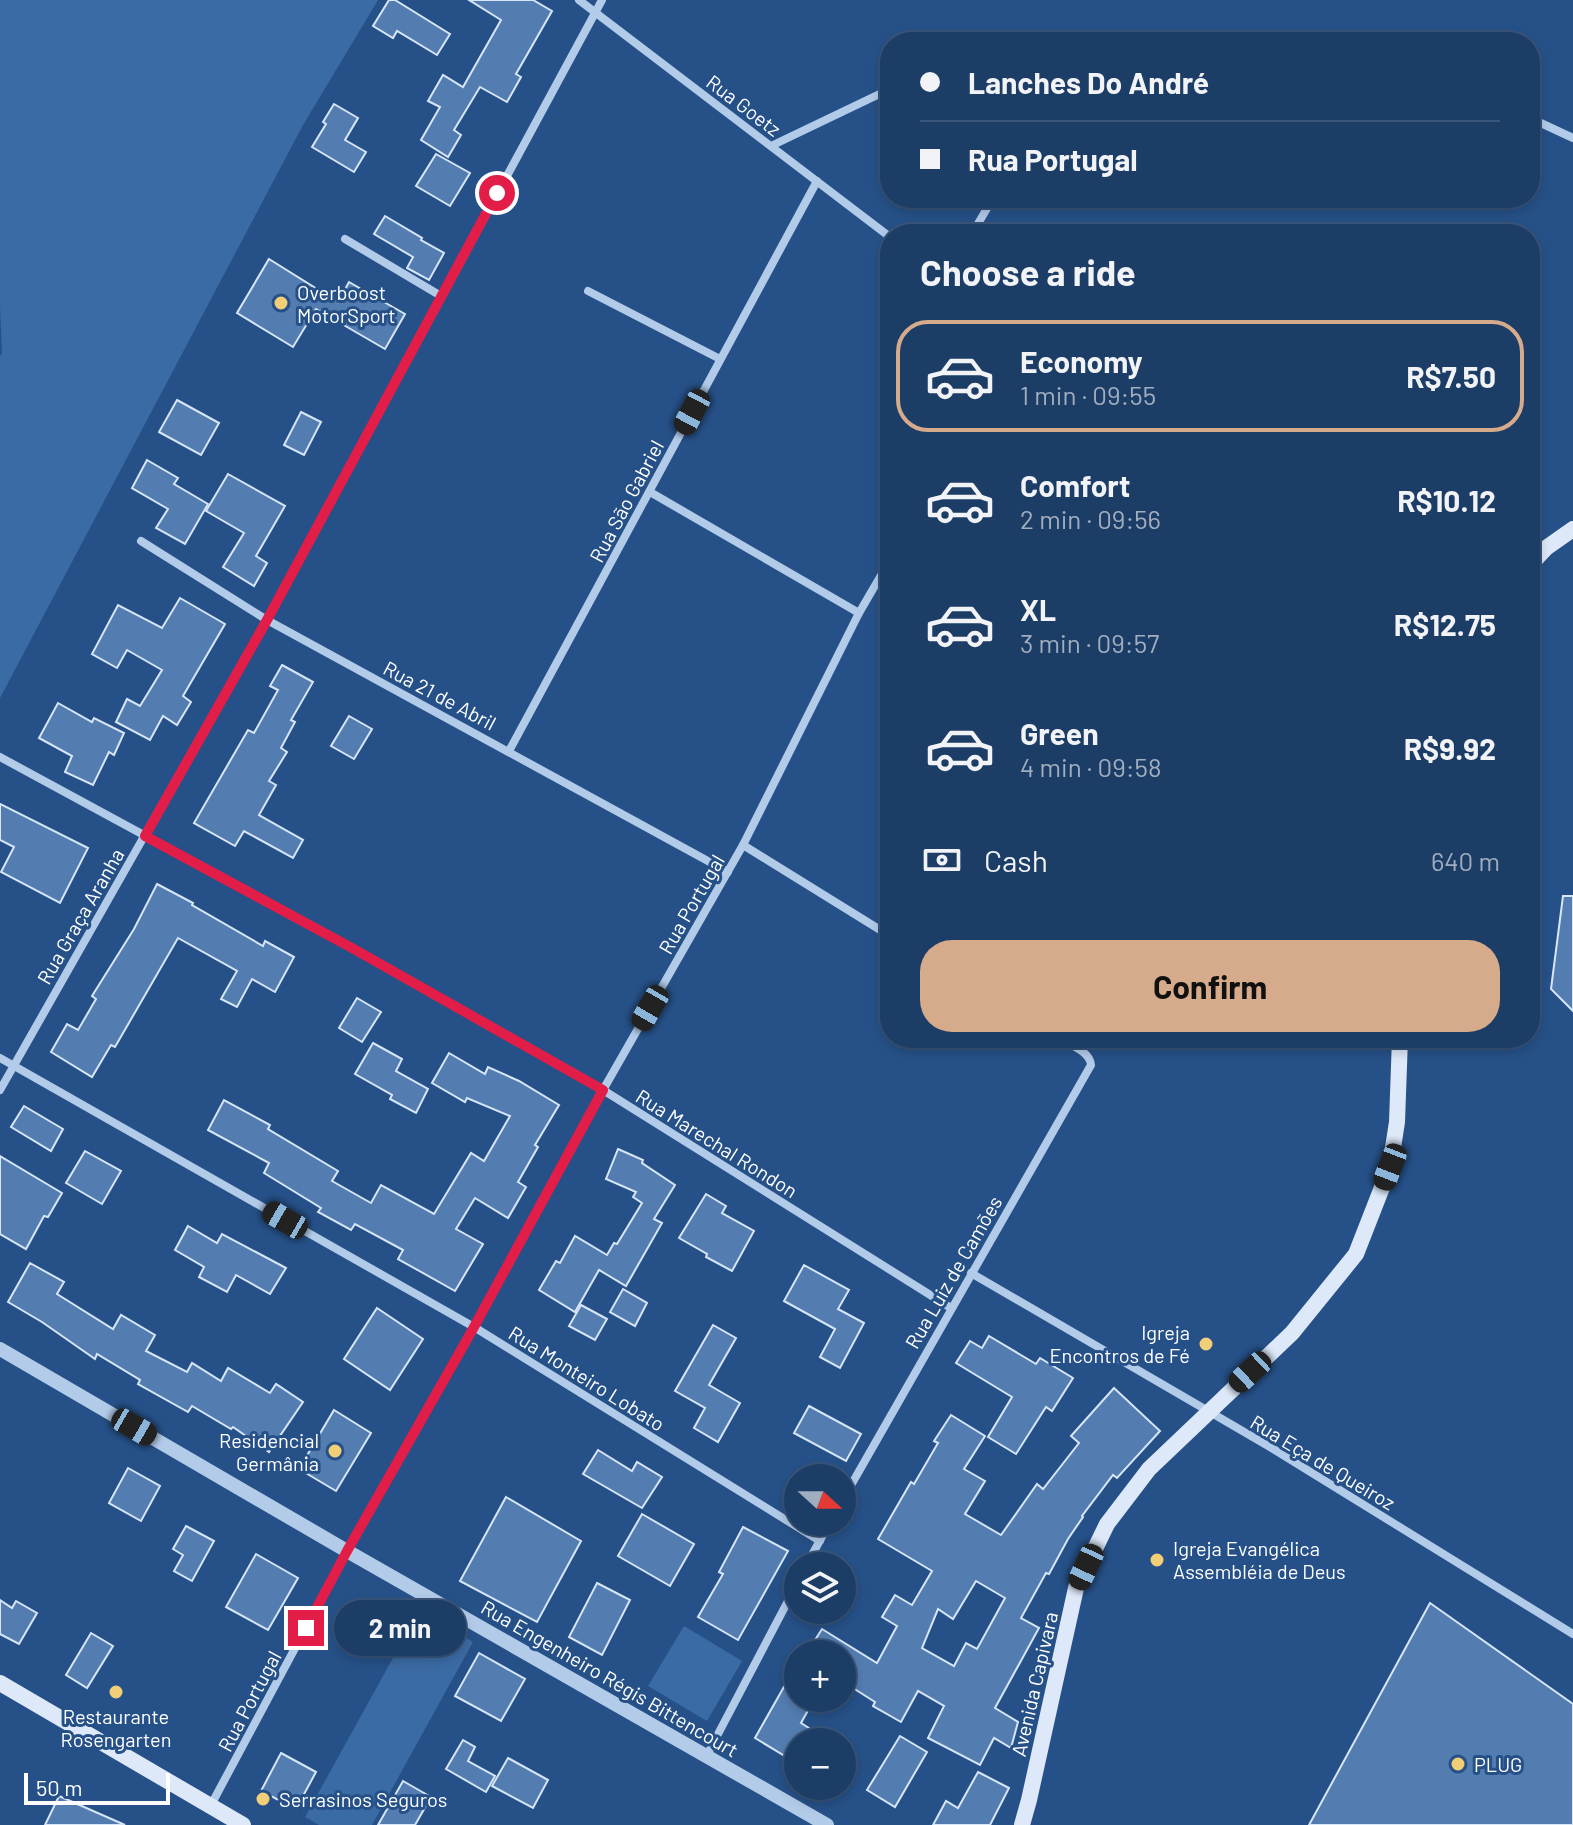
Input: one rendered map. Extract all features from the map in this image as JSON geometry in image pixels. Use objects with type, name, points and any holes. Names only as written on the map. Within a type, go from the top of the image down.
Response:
[{"type":"main road","points":[[1540,554],[1573,529]]},
{"type":"main road","name":"Avenida Capivara","points":[[1022,1825],[1076,1588],[1107,1524],[1149,1469],[1292,1333],[1356,1254],[1390,1167],[1397,1122],[1400,1048]]},
{"type":"main road","points":[[0,1683],[243,1825]]},
{"type":"street","name":"Rua Goetz","points":[[579,0],[880,229]]},
{"type":"street","name":"Rua Graça Aranha","points":[[0,1090],[267,620],[602,0]]},
{"type":"street","points":[[771,146],[880,94]]},
{"type":"street","points":[[1540,123],[1573,138]]},
{"type":"street","name":"Rua São Gabriel","points":[[509,751],[817,181]]},
{"type":"street","points":[[345,239],[441,296]]},
{"type":"street","points":[[588,291],[720,359]]},
{"type":"street","points":[[650,492],[859,613]]},
{"type":"street","name":"Rua 21 de Abril","points":[[141,541],[267,620],[728,872]]},
{"type":"street","name":"Rua Portugal","points":[[211,1806],[347,1551],[743,845],[880,577]]},
{"type":"street","name":"Rua Marechal Rondon","points":[[0,757],[352,948],[603,1090],[951,1308]]},
{"type":"street","points":[[743,845],[880,930]]},
{"type":"street","name":"Rua Luiz de Camões","points":[[856,1476],[1091,1065],[1088,1055],[1076,1048]]},
{"type":"street","name":"Rua Monteiro Lobato","points":[[0,1058],[474,1327],[820,1541]]},
{"type":"street","name":"Rua Eça de Queiroz","points":[[971,1273],[1270,1447],[1573,1634]]},
{"type":"street","name":"Rua Engenheiro Régis Bittencourt","points":[[0,1349],[827,1825]]},
{"type":"street","points":[[814,1552],[823,1536]]},
{"type":"street","points":[[707,1755],[784,1609]]},
{"type":"shaded area","points":[[0,0],[378,0],[303,125],[0,698],[2,353]]},
{"type":"shaded area","points":[[419,1611],[473,1642],[372,1825],[319,1825],[305,1817]]},
{"type":"shaded area","points":[[684,1626],[742,1661],[707,1721],[648,1686]]},
{"type":"building","points":[[389,0],[395,0],[450,34],[437,55],[397,31],[393,38],[373,26]]},
{"type":"building","points":[[469,0],[533,0],[552,11],[516,74],[521,77],[507,102],[480,87],[454,130],[461,135],[448,157],[421,140],[440,107],[428,101],[443,75],[463,87],[501,20]]},
{"type":"building","points":[[334,104],[358,118],[345,140],[366,152],[354,172],[312,147]]},
{"type":"building","points":[[436,154],[470,173],[450,206],[416,186]]},
{"type":"building","points":[[385,216],[444,253],[429,280],[407,268],[413,257],[374,234]]},
{"type":"building","points":[[269,259],[338,302],[349,282],[405,314],[385,349],[316,309],[293,347],[237,313]]},
{"type":"building","points":[[177,400],[219,423],[201,455],[159,432]]},
{"type":"building","points":[[301,412],[321,422],[304,455],[284,445]]},
{"type":"building","points":[[147,460],[178,478],[174,484],[208,504],[185,544],[156,528],[168,509],[132,488]]},
{"type":"building","points":[[228,474],[285,506],[256,556],[267,563],[254,586],[223,567],[244,533],[206,511]]},
{"type":"building","points":[[180,598],[225,624],[183,696],[191,702],[177,725],[163,716],[150,740],[116,722],[127,699],[140,706],[162,670],[127,650],[117,668],[92,654],[118,605],[162,628]]},
{"type":"building","points":[[282,665],[313,682],[291,720],[295,722],[281,748],[287,752],[269,781],[276,785],[259,815],[303,840],[293,858],[244,831],[235,846],[194,823],[248,730],[254,733],[278,690],[270,686]]},
{"type":"building","points":[[58,703],[92,722],[94,718],[124,733],[114,755],[109,752],[93,785],[65,772],[72,756],[39,738]]},
{"type":"building","points":[[349,716],[372,729],[354,759],[331,746]]},
{"type":"building","points":[[0,804],[88,848],[60,903],[1,872],[14,847],[0,840]]},
{"type":"building","points":[[157,884],[263,946],[265,941],[294,957],[275,992],[252,979],[237,1007],[221,999],[237,971],[178,938],[115,1047],[111,1045],[92,1077],[51,1052],[67,1024],[78,1030],[96,999],[92,996],[134,929]]},
{"type":"building","points":[[1563,896],[1573,896],[1573,1011],[1551,989]]},
{"type":"building","points":[[357,998],[381,1012],[362,1042],[339,1028]]},
{"type":"building","points":[[373,1043],[402,1059],[396,1071],[428,1089],[416,1113],[355,1074]]},
{"type":"building","points":[[449,1053],[485,1074],[488,1067],[519,1081],[559,1105],[518,1182],[526,1187],[508,1218],[475,1198],[456,1229],[483,1244],[455,1291],[398,1259],[403,1250],[355,1224],[351,1230],[318,1212],[321,1208],[264,1173],[269,1163],[208,1130],[224,1100],[270,1125],[268,1129],[338,1171],[332,1181],[371,1203],[381,1185],[434,1214],[471,1153],[484,1161],[510,1116],[467,1098],[465,1102],[432,1083]]},
{"type":"building","points":[[24,1106],[63,1129],[51,1151],[11,1127]]},
{"type":"building","points":[[618,1149],[643,1160],[642,1163],[675,1185],[654,1219],[662,1223],[626,1286],[599,1270],[575,1312],[539,1290],[556,1261],[560,1263],[575,1236],[607,1255],[642,1203],[633,1197],[636,1192],[606,1179]]},
{"type":"building","points":[[85,1151],[121,1171],[102,1204],[66,1183]]},
{"type":"building","points":[[0,1156],[62,1193],[48,1217],[44,1216],[26,1249],[0,1234]]},
{"type":"building","points":[[706,1194],[726,1206],[722,1213],[754,1231],[732,1271],[679,1238]]},
{"type":"building","points":[[188,1226],[217,1243],[222,1234],[286,1268],[270,1294],[236,1275],[227,1292],[199,1277],[204,1267],[175,1250]]},
{"type":"building","points":[[30,1263],[64,1282],[57,1294],[113,1329],[121,1315],[155,1335],[146,1351],[187,1372],[192,1363],[221,1381],[228,1368],[270,1393],[276,1384],[303,1402],[269,1452],[233,1427],[231,1429],[192,1406],[188,1412],[138,1384],[140,1380],[97,1354],[95,1359],[8,1302]]},
{"type":"building","points":[[804,1265],[849,1290],[838,1309],[864,1323],[840,1368],[820,1357],[835,1329],[784,1301]]},
{"type":"building","points":[[623,1289],[647,1303],[635,1326],[610,1312]]},
{"type":"building","points":[[581,1305],[607,1319],[595,1340],[569,1326]]},
{"type":"building","points":[[377,1308],[423,1339],[390,1390],[344,1359]]},
{"type":"building","points":[[713,1325],[736,1338],[709,1385],[740,1403],[718,1442],[694,1428],[705,1408],[675,1391]]},
{"type":"building","points":[[989,1336],[1036,1364],[1040,1358],[1073,1378],[1052,1411],[1046,1407],[1016,1454],[988,1437],[1012,1397],[956,1363],[970,1341],[982,1348]]},
{"type":"building","points":[[1114,1388],[1160,1431],[1117,1478],[1113,1475],[1082,1516],[1021,1618],[1039,1628],[995,1708],[1018,1722],[1011,1748],[994,1738],[980,1765],[928,1738],[944,1706],[918,1691],[901,1722],[873,1706],[875,1702],[856,1690],[856,1650],[877,1663],[897,1626],[882,1617],[895,1595],[912,1605],[932,1571],[878,1539],[911,1482],[914,1484],[938,1443],[934,1441],[951,1415],[985,1436],[964,1469],[985,1481],[965,1514],[1001,1535],[1037,1484],[1043,1489],[1079,1443],[1071,1436]],"holes":[[[976,1581],[1005,1598],[977,1649],[966,1643],[954,1666],[922,1648],[938,1609],[953,1619]]]},
{"type":"building","points":[[809,1406],[861,1434],[846,1461],[794,1433]]},
{"type":"building","name":"Residencial Germânia","points":[[334,1410],[371,1433],[336,1491],[299,1469]]},
{"type":"building","points":[[598,1450],[632,1471],[637,1462],[662,1477],[642,1508],[583,1474]]},
{"type":"building","points":[[128,1468],[160,1486],[141,1521],[109,1503]]},
{"type":"building","points":[[506,1497],[581,1541],[537,1622],[460,1581]]},
{"type":"building","points":[[642,1514],[694,1544],[670,1586],[618,1556]]},
{"type":"building","points":[[186,1526],[214,1541],[192,1581],[174,1571],[183,1555],[173,1549]]},
{"type":"building","points":[[743,1527],[788,1551],[784,1552],[784,1558],[738,1640],[698,1617],[723,1574],[719,1572]]},
{"type":"building","points":[[256,1554],[298,1578],[268,1630],[226,1607]]},
{"type":"building","points":[[597,1583],[630,1600],[602,1655],[569,1637]]},
{"type":"building","points":[[0,1600],[12,1608],[16,1601],[37,1613],[19,1644],[0,1634]]},
{"type":"building","name":"PLUG","points":[[1430,1603],[1573,1704],[1573,1825],[1309,1825]]},
{"type":"building","points":[[822,1629],[840,1640],[815,1640]]},
{"type":"building","points":[[91,1633],[113,1646],[87,1688],[66,1675]]},
{"type":"building","points":[[479,1653],[525,1679],[501,1721],[455,1696]]},
{"type":"building","points":[[784,1687],[784,1712],[807,1712],[801,1723],[809,1728],[784,1728],[784,1756],[755,1738]]},
{"type":"building","points":[[900,1736],[927,1752],[895,1807],[867,1790]]},
{"type":"building","points":[[463,1740],[475,1747],[468,1761],[495,1776],[486,1792],[446,1769]]},
{"type":"building","points":[[281,1753],[316,1772],[296,1809],[261,1791]]},
{"type":"building","points":[[508,1758],[548,1780],[533,1808],[492,1786]]},
{"type":"building","points":[[978,1772],[1009,1788],[990,1825],[933,1825],[946,1801],[958,1808]]},
{"type":"building","points":[[403,1781],[431,1797],[415,1825],[378,1825]]},
{"type":"building","points":[[59,1796],[125,1825],[45,1825]]},
{"type":"place","name":"Overboost MotorSport","points":[[281,303]]},
{"type":"place","name":"Igreja Encontros de Fé","points":[[1206,1344]]},
{"type":"place","name":"Residencial Germânia","points":[[335,1451]]},
{"type":"place","name":"Igreja Evangélica Assembléia de Deus","points":[[1157,1560]]},
{"type":"place","name":"Restaurante Rosengarten","points":[[116,1692]]},
{"type":"place","name":"PLUG","points":[[1458,1764]]},
{"type":"place","name":"Serrasinos Seguros","points":[[263,1799]]},
{"type":"route","points":[[306,1628],[603,1090],[352,948],[145,836],[267,620],[497,193]]}]
